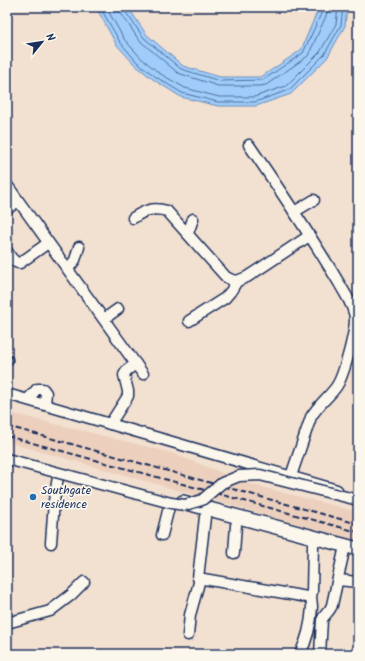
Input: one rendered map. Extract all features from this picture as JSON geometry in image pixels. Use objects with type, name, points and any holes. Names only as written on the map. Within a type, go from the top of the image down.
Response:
[{"type":"main road","points":[[7,455],[344,549],[358,557]]},
{"type":"main road","points":[[7,464],[313,545],[344,549],[358,549]]},
{"type":"street","points":[[249,145],[309,236],[349,302],[355,319],[345,365],[337,385],[311,417],[291,476]]},
{"type":"street","points":[[7,185],[143,374]]},
{"type":"street","points":[[294,212],[314,200]]},
{"type":"street","points":[[7,209],[18,201]]},
{"type":"street","points":[[134,218],[144,210],[162,209],[167,211],[226,277],[237,281],[247,277],[309,236]]},
{"type":"street","points":[[188,233],[193,219]]},
{"type":"street","points":[[7,251],[13,260],[20,263],[48,242]]},
{"type":"street","points":[[68,269],[75,260],[79,247]]},
{"type":"street","points":[[189,321],[225,298],[237,281]]},
{"type":"street","points":[[104,319],[118,309]]},
{"type":"street","points":[[110,424],[128,396],[124,375],[127,370],[136,364]]},
{"type":"street","points":[[28,399],[38,389],[43,389],[46,393],[45,404]]},
{"type":"street","points":[[7,394],[358,496]]},
{"type":"street","points":[[7,459],[171,504],[185,505],[202,500],[222,483],[240,476],[260,475],[358,500]]},
{"type":"street","points":[[51,543],[54,501],[58,477]]},
{"type":"street","points":[[162,535],[169,507]]},
{"type":"street","points":[[188,635],[190,615],[200,579],[198,578],[205,517]]},
{"type":"street","points":[[234,552],[236,525]]},
{"type":"street","points":[[300,654],[306,642],[312,608],[310,596],[312,592],[313,545]]},
{"type":"street","points":[[320,654],[322,620],[330,610],[344,549]]},
{"type":"street","points":[[200,579],[307,597],[310,596]]},
{"type":"street","points":[[338,580],[358,582]]},
{"type":"street","points":[[7,623],[50,611],[71,595],[84,582]]},
{"type":"shaded area","points":[[7,412],[172,453],[250,484],[358,512],[358,541],[7,442]]},
{"type":"water","points":[[96,7],[128,7],[146,34],[183,66],[220,77],[261,77],[301,50],[319,7],[347,7],[345,26],[327,58],[291,94],[256,106],[218,106],[181,97],[154,80],[135,65],[116,44]]},
{"type":"railway","points":[[7,426],[358,524]]},
{"type":"railway","points":[[7,436],[358,532]]},
{"type":"place","name":"Southgate residence","points":[[33,497]]}]
